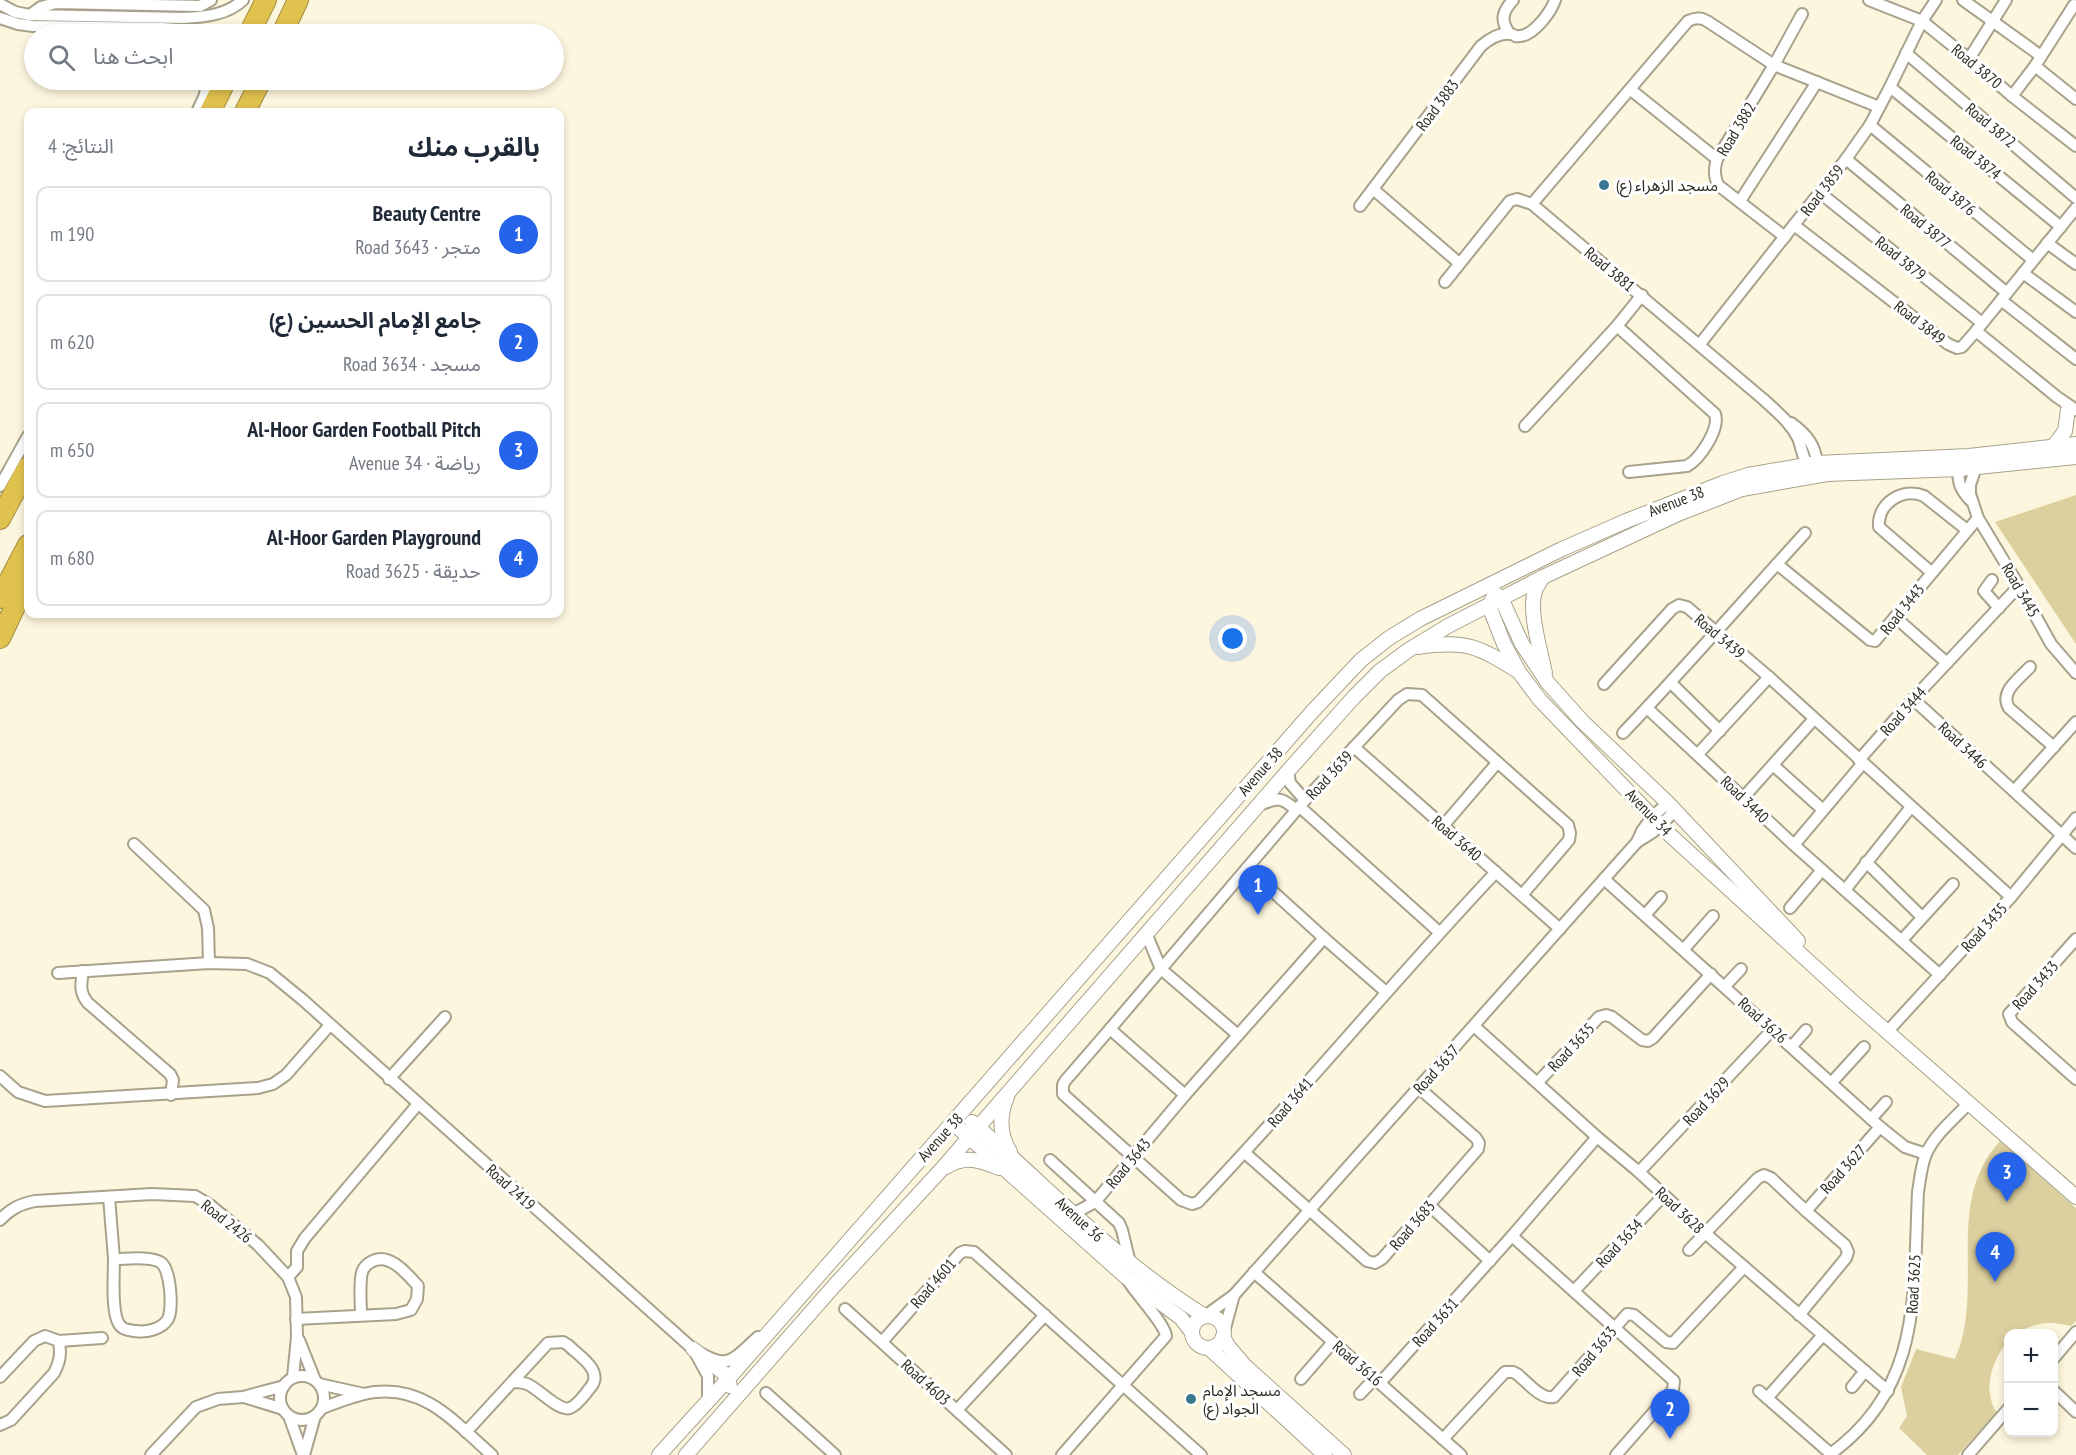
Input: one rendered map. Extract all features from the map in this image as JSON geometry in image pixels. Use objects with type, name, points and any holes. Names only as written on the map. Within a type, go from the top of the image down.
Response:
[{"type":"highway","points":[[254,24],[266,0]]},
{"type":"highway","points":[[287,24],[298,0]]},
{"type":"highway","points":[[212,108],[221,90]]},
{"type":"highway","points":[[247,108],[256,90]]},
{"type":"highway","points":[[0,519],[24,474]]},
{"type":"highway","points":[[0,598],[24,553]]},
{"type":"highway","points":[[0,638],[24,587]]},
{"type":"street","points":[[30,15],[41,7],[56,3],[200,6],[211,0]]},
{"type":"street","points":[[0,4],[15,12],[30,15],[201,17],[222,13],[243,0]]},
{"type":"street","points":[[1510,34],[1502,16],[1513,0]]},
{"type":"street","name":"Road 3883","points":[[1360,206],[1481,46],[1491,38],[1510,34],[1517,37],[1527,35],[1540,22],[1555,0]]},
{"type":"street","name":"Road 3859","points":[[1700,344],[1846,159],[1870,125],[1922,21],[1936,0]]},
{"type":"street","points":[[1962,0],[2041,56]]},
{"type":"street","points":[[1969,58],[2006,0]]},
{"type":"street","name":"Road 3870","points":[[1872,1],[1922,21],[2076,146]]},
{"type":"street","points":[[2012,96],[2035,66],[2072,4]]},
{"type":"street","name":"Road 3882","points":[[1785,237],[1718,184],[1714,168],[1717,159],[1802,14]]},
{"type":"street","points":[[0,18],[24,25]]},
{"type":"street","points":[[1445,282],[1510,201],[1517,199],[1532,204],[1688,21],[1694,18],[1702,18],[1774,65],[1879,107]]},
{"type":"street","name":"Road 3872","points":[[1906,53],[2076,198]]},
{"type":"street","points":[[2035,66],[2076,99]]},
{"type":"street","points":[[1740,201],[1817,82]]},
{"type":"street","name":"Road 3874","points":[[1890,87],[2061,227]]},
{"type":"street","points":[[199,108],[206,90]]},
{"type":"street","points":[[1631,90],[1717,159]]},
{"type":"street","name":"Road 3876","points":[[1870,125],[2033,260]]},
{"type":"street","name":"Road 3877","points":[[1846,159],[2076,359]]},
{"type":"street","points":[[1373,189],[1459,263]]},
{"type":"street","name":"Road 3879","points":[[1819,192],[1979,327],[2073,414]]},
{"type":"street","name":"Road 3881","points":[[1532,204],[1808,437],[1813,445],[1815,468]]},
{"type":"street","name":"Road 3849","points":[[1794,225],[1952,347],[1962,346],[2075,213]]},
{"type":"street","points":[[2048,243],[2076,264]]},
{"type":"street","points":[[2024,273],[2076,312]]},
{"type":"street","points":[[1525,426],[1642,296]]},
{"type":"street","points":[[1617,326],[1715,414],[1717,419],[1716,427],[1694,462],[1687,466],[1629,472]]},
{"type":"street","points":[[2053,447],[2065,431],[2073,414]]},
{"type":"street","points":[[0,486],[24,443]]},
{"type":"street","name":"Avenue 38","points":[[1973,462],[2076,444]]},
{"type":"street","name":"Avenue 38","points":[[659,1455],[958,1118],[1346,674],[1389,638],[1420,619],[1562,549],[1626,521],[1748,475],[1815,468],[2076,457]]},
{"type":"street","points":[[1959,469],[1973,462]]},
{"type":"street","points":[[1972,503],[1970,484],[1973,462]]},
{"type":"street","name":"Avenue 38","points":[[686,1455],[834,1286],[974,1132],[1256,807],[1380,671],[1410,649],[1496,600],[1678,514],[1742,489],[1795,478],[1815,468],[1959,469]]},
{"type":"street","name":"Road 3445","points":[[1959,469],[1960,487],[1972,503],[1978,518],[2051,644],[2076,672]]},
{"type":"street","name":"Road 3443","points":[[1931,572],[1879,526],[1878,519],[1887,505],[1902,493],[1916,493],[1924,496],[1967,530]]},
{"type":"street","name":"Road 3443","points":[[1777,564],[1870,640],[1877,640],[1978,518]]},
{"type":"street","points":[[1623,733],[1671,683],[1805,533]]},
{"type":"street","points":[[1479,590],[1491,591],[1496,600],[1507,584],[1553,559],[1562,549]]},
{"type":"street","points":[[1543,577],[1534,591],[1533,602],[1537,642],[1548,683]]},
{"type":"street","points":[[1992,580],[1984,591],[1999,608]]},
{"type":"street","name":"Road 3444","points":[[1794,845],[1913,699],[2019,586]]},
{"type":"street","name":"Avenue 34","points":[[1496,600],[1504,644],[1519,672],[1559,721],[1657,820],[1852,1001],[2076,1197]]},
{"type":"street","name":"Avenue 34","points":[[1496,600],[1548,683],[1582,721],[1672,807],[1760,898],[1852,1001]]},
{"type":"street","name":"Road 3439","points":[[1604,684],[1672,609],[1679,605],[1687,608],[1769,677],[2011,897]]},
{"type":"street","points":[[1895,617],[1947,663]]},
{"type":"street","points":[[1410,649],[1445,643],[1466,645],[1495,657],[1519,672]]},
{"type":"street","points":[[2030,668],[2006,694],[2005,702],[2008,708],[2054,747]]},
{"type":"street","points":[[1698,754],[1769,677]]},
{"type":"street","points":[[1671,683],[1720,731]]},
{"type":"street","name":"Road 3639","points":[[1439,932],[1300,806],[1402,696],[1417,693],[1427,699],[1570,829],[1570,837],[1566,844],[1522,895]]},
{"type":"street","name":"Road 3446","points":[[1913,699],[2062,835]]},
{"type":"street","name":"Road 3440","points":[[1647,708],[1794,845],[1940,975]]},
{"type":"street","points":[[1743,798],[1814,719]]},
{"type":"street","points":[[2014,791],[2076,722]]},
{"type":"street","name":"Road 3640","points":[[1354,747],[1560,929]]},
{"type":"street","points":[[1443,825],[1497,764]]},
{"type":"street","points":[[1773,765],[1823,810]]},
{"type":"street","points":[[1288,771],[1290,783],[1300,806]]},
{"type":"street","points":[[1256,807],[1275,799],[1300,806]]},
{"type":"street","points":[[1185,1095],[1110,1029],[1300,806]]},
{"type":"street","name":"Road 3637","points":[[1205,1316],[1234,1295],[1604,879],[1636,842],[1642,831],[1672,807]]},
{"type":"street","points":[[1845,890],[1911,807]]},
{"type":"street","name":"Road 3435","points":[[1887,1032],[2011,897],[2076,818]]},
{"type":"street","points":[[2062,835],[2076,848]]},
{"type":"street","points":[[134,844],[204,910],[208,928],[209,963]]},
{"type":"street","points":[[1866,862],[1923,917]]},
{"type":"street","points":[[1247,868],[1386,992]]},
{"type":"street","points":[[1790,909],[1822,870]]},
{"type":"street","name":"Road 3641","points":[[1110,1029],[1065,1081],[1062,1090],[1066,1097],[1181,1200],[1192,1204],[1198,1202],[1245,1153],[1439,932],[1496,872]]},
{"type":"street","name":"Road 3626","points":[[1604,879],[1880,1127],[1905,1147],[1926,1154]]},
{"type":"street","points":[[1902,940],[1953,884]]},
{"type":"street","points":[[1645,915],[1661,897]]},
{"type":"street","points":[[1684,950],[1713,916]]},
{"type":"street","points":[[1146,933],[1161,969],[1238,1035]]},
{"type":"street","name":"Road 3643","points":[[1128,1270],[1121,1226],[1095,1202],[1185,1095],[1324,938]]},
{"type":"street","name":"Road 3433","points":[[2074,946],[2009,1014],[2012,1022],[2076,1079]]},
{"type":"street","name":"Road 2419","points":[[58,973],[209,963],[247,964],[270,974],[693,1349],[712,1360],[721,1363],[728,1362],[791,1306]]},
{"type":"street","points":[[1725,986],[1741,969]]},
{"type":"street","points":[[83,970],[80,987],[82,996],[166,1069],[173,1080],[171,1095]]},
{"type":"street","name":"Road 3635","points":[[1538,1082],[1599,1017],[1606,1015],[1612,1017],[1642,1040],[1647,1041],[1653,1038],[1711,974]]},
{"type":"street","points":[[389,1079],[445,1017]]},
{"type":"street","points":[[0,1076],[18,1092],[45,1101],[243,1090],[273,1084],[286,1075],[330,1025]]},
{"type":"street","name":"Road 3628","points":[[1474,1026],[1640,1172],[1705,1233],[1888,1391]]},
{"type":"street","name":"Road 3629","points":[[1640,1172],[1773,1029]]},
{"type":"street","points":[[1792,1046],[1806,1030]]},
{"type":"street","points":[[1832,1082],[1864,1047]]},
{"type":"street","points":[[1012,1087],[1003,1107],[1001,1129],[1014,1168]]},
{"type":"street","name":"Road 3683","points":[[1245,1153],[1367,1262],[1375,1263],[1382,1259],[1478,1149],[1479,1143],[1476,1138],[1419,1088]]},
{"type":"street","points":[[1871,1119],[1886,1102]]},
{"type":"street","name":"Road 3625","points":[[1830,1454],[1855,1434],[1888,1391],[1906,1348],[1911,1322],[1918,1192],[1926,1154],[1943,1130],[1969,1103]]},
{"type":"street","points":[[288,1277],[297,1267],[297,1251],[305,1238],[418,1104]]},
{"type":"street","name":"Avenue 36","points":[[958,1118],[1176,1313],[1191,1331]]},
{"type":"street","name":"Road 3627","points":[[1806,1211],[1880,1127]]},
{"type":"street","name":"Road 3631","points":[[1360,1394],[1377,1380],[1490,1261],[1598,1137]]},
{"type":"street","points":[[939,1171],[956,1161],[975,1159],[1014,1168]]},
{"type":"street","points":[[1050,1160],[1095,1202],[1073,1214]]},
{"type":"street","name":"Avenue 36","points":[[1014,1168],[1073,1214],[1128,1270],[1205,1316]]},
{"type":"street","points":[[1689,1250],[1758,1178],[1764,1176],[1771,1178],[1845,1245],[1848,1252],[1846,1258],[1799,1315]]},
{"type":"street","name":"Road 2426","points":[[0,1220],[7,1212],[21,1204],[35,1201],[152,1194],[195,1196],[225,1217],[258,1245],[288,1277],[296,1297],[297,1337],[293,1377]]},
{"type":"street","name":"Road 3634","points":[[1574,1291],[1664,1195]]},
{"type":"street","points":[[109,1197],[114,1259],[115,1316],[124,1330],[140,1332],[160,1328],[169,1317],[170,1280],[166,1268],[159,1261],[138,1258],[114,1259]]},
{"type":"street","points":[[1429,1205],[1490,1261]]},
{"type":"street","points":[[1512,1236],[1672,1378],[1675,1384],[1673,1390],[1620,1451],[1632,1455]]},
{"type":"street","name":"Road 4601","points":[[882,1342],[957,1256],[965,1251],[974,1252],[1201,1455]]},
{"type":"street","points":[[296,1319],[396,1314],[411,1310],[417,1299],[418,1286],[389,1260],[375,1259],[365,1265],[362,1274],[361,1315]]},
{"type":"street","name":"Road 3633","points":[[1443,1439],[1505,1372],[1517,1374],[1546,1398],[1554,1397],[1624,1316],[1631,1313],[1666,1342],[1673,1343],[1744,1267]]},
{"type":"street","points":[[1062,1455],[1164,1340],[1166,1332],[1163,1325],[1143,1302],[1128,1270]]},
{"type":"street","name":"Road 3616","points":[[1254,1272],[1461,1455]]},
{"type":"street","name":"Road 3637","points":[[1223,1334],[1234,1295]]},
{"type":"street","name":"Road 4603","points":[[845,1309],[1006,1455]]},
{"type":"street","points":[[957,1410],[1045,1315]]},
{"type":"street","points":[[1223,1334],[1218,1345],[1209,1348],[1198,1346],[1191,1331],[1196,1322],[1205,1316],[1215,1318],[1220,1322],[1228,1346],[1245,1366],[1344,1455]]},
{"type":"street","points":[[2058,1353],[2076,1332]]},
{"type":"street","points":[[1823,1335],[1763,1395],[1830,1454]]},
{"type":"street","points":[[0,1377],[4,1364],[34,1341],[45,1336],[59,1341],[102,1338]]},
{"type":"street","name":"Road 2426","points":[[297,1337],[317,1382]]},
{"type":"street","points":[[0,1425],[11,1420],[54,1373],[61,1354],[59,1341]]},
{"type":"street","points":[[466,1432],[548,1343],[554,1341],[568,1345],[594,1370],[596,1376],[594,1383],[573,1407],[566,1409],[559,1407],[525,1383],[513,1382]]},
{"type":"street","points":[[1301,1379],[1333,1342]]},
{"type":"street","points":[[1209,1348],[1325,1455]]},
{"type":"street","points":[[681,1455],[730,1390],[725,1374],[693,1349]]},
{"type":"street","name":"Road 2419","points":[[693,1349],[708,1376],[708,1400]]},
{"type":"street","points":[[1852,1387],[1865,1371]]},
{"type":"street","points":[[304,1455],[280,1402],[280,1393],[284,1386],[293,1377],[308,1376],[317,1382],[364,1394]]},
{"type":"street","points":[[304,1455],[324,1395],[317,1382]]},
{"type":"street","points":[[151,1455],[196,1407],[218,1399],[243,1397],[284,1386]]},
{"type":"street","points":[[243,1397],[302,1420],[364,1394],[385,1391],[421,1398],[436,1405],[492,1455]]},
{"type":"street","points":[[766,1393],[835,1455]]},
{"type":"street","points":[[2058,1395],[2076,1412]]},
{"type":"street","points":[[1968,1455],[2004,1414]]},
{"type":"shaded area","points":[[2076,495],[2076,644],[1995,522]]},
{"type":"shaded area","points":[[2000,1141],[2076,1208],[2076,1321],[2071,1326],[2042,1323],[2024,1329],[2004,1329],[2004,1345],[1994,1364],[1990,1379],[1990,1395],[1997,1412],[1958,1455],[1927,1455],[1899,1428],[1907,1416],[1901,1387],[1916,1349],[1955,1359],[1963,1332],[1967,1304],[1969,1219],[1973,1191],[1983,1165]]},
{"type":"place","name":"مسجد الزهراء (ع)","points":[[1604,185]]},
{"type":"place","name":"Beauty Centre","points":[[1258,915]]},
{"type":"place","name":"Al-Hoor Garden Football Pitch","points":[[2007,1202]]},
{"type":"place","name":"Al-Hoor Garden Playground","points":[[1995,1282]]},
{"type":"place","name":"مسجد الإمام الجواد (ع)","points":[[1191,1399]]},
{"type":"place","name":"جامع الإمام الحسين (ع)","points":[[1670,1439]]}]
